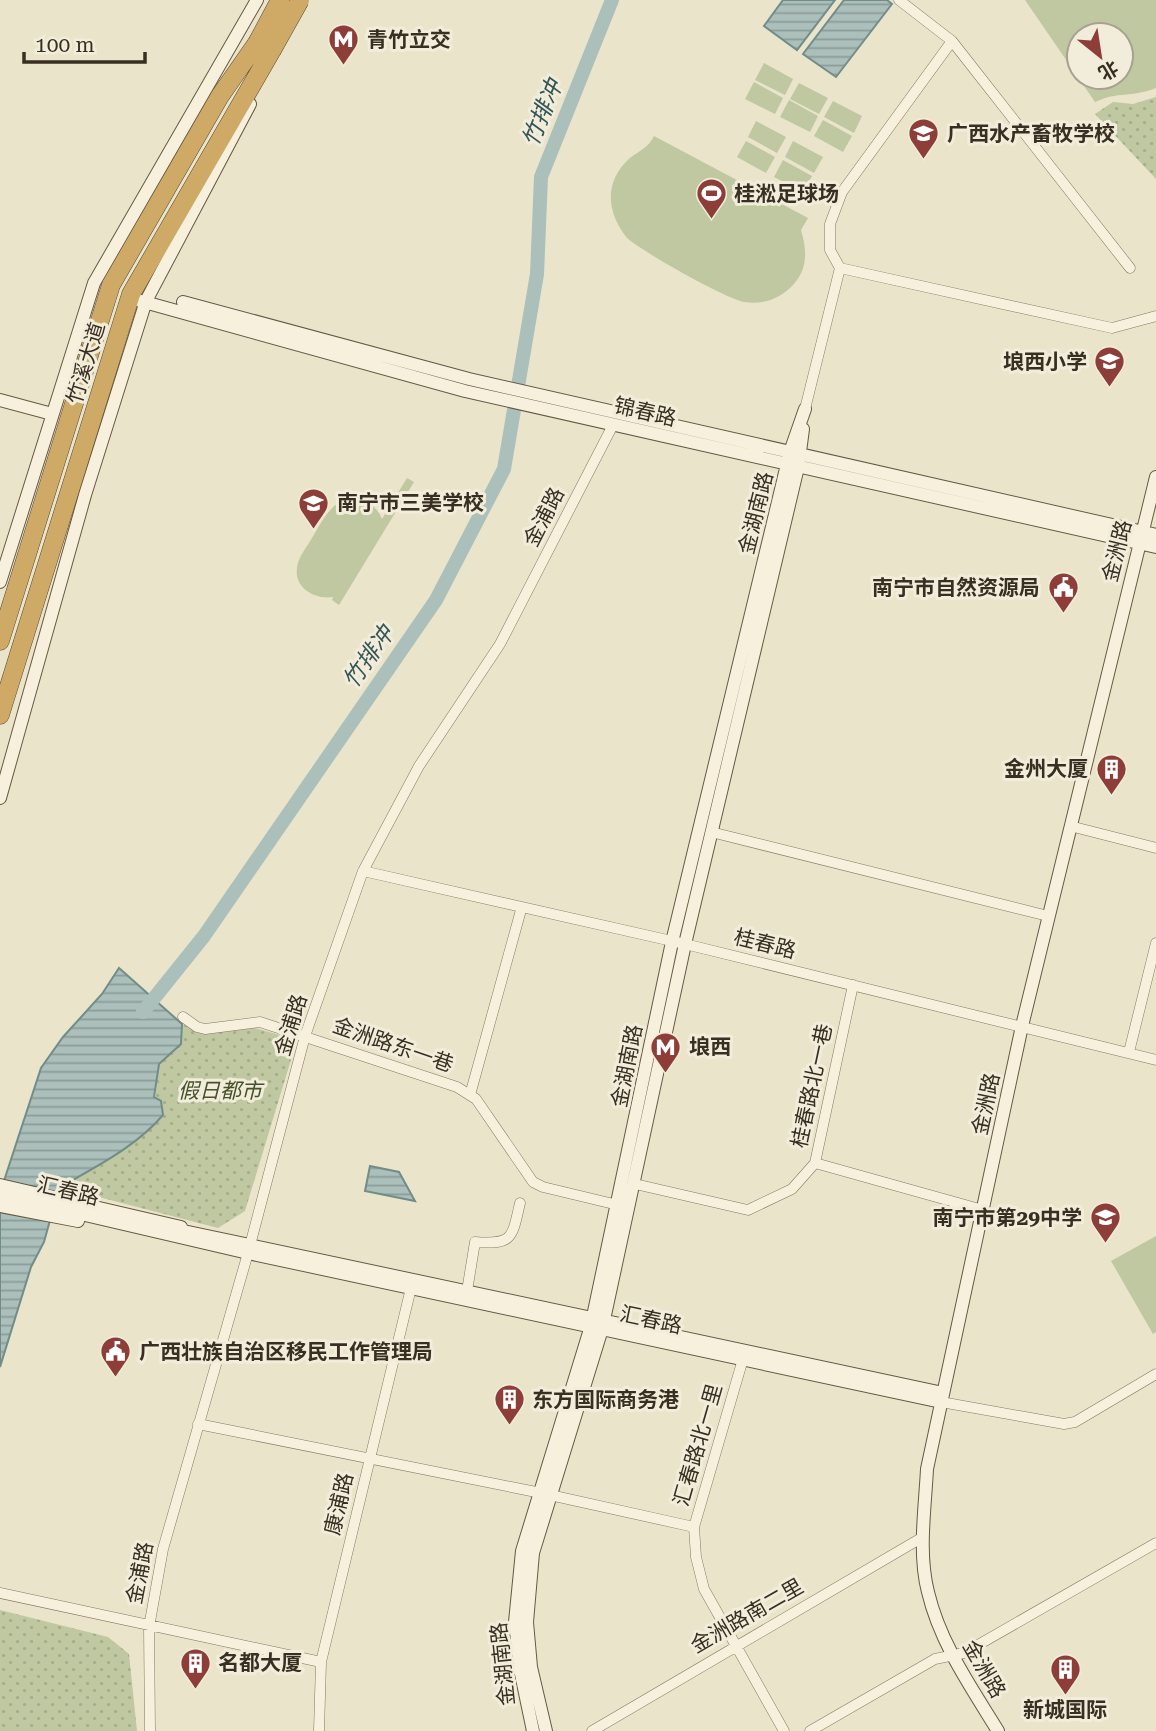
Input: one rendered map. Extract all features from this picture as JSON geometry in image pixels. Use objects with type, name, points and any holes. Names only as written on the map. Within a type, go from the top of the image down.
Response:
[{"type":"highway","points":[[270,46],[280,0]]},
{"type":"highway","points":[[270,46],[300,0]]},
{"type":"highway","name":"竹溪大道","points":[[0,641],[111,285],[232,78],[270,46]]},
{"type":"highway","name":"竹溪大道","points":[[0,715],[140,295],[270,46]]},
{"type":"main road","points":[[0,582],[94,283],[257,0]]},
{"type":"main road","points":[[0,798],[140,295],[270,46],[309,0]]},
{"type":"main road","points":[[232,78],[242,26]]},
{"type":"main road","name":"锦春路","points":[[140,295],[467,385],[1140,538],[1156,547]]},
{"type":"main road","points":[[0,400],[52,414]]},
{"type":"main road","name":"金湖南路","points":[[624,1206],[635,1184],[678,943],[711,832],[805,409]]},
{"type":"main road","name":"锦春路","points":[[581,412],[613,425],[794,460]]},
{"type":"main road","name":"金湖南路","points":[[546,1731],[531,1667],[527,1622],[533,1553],[546,1494],[598,1323],[678,943],[794,460]]},
{"type":"main road","name":"金洲路","points":[[998,1731],[953,1655],[927,1591],[923,1537],[927,1469],[1022,1026],[1156,477]]},
{"type":"main road","name":"锦春路","points":[[1140,538],[1156,535]]},
{"type":"main road","points":[[0,1185],[79,1203],[190,1235]]},
{"type":"main road","name":"汇春路","points":[[0,1195],[190,1235],[411,1288],[598,1323],[942,1397]]},
{"type":"main road","points":[[0,1206],[73,1220],[190,1235]]},
{"type":"main road","name":"汇春路","points":[[249,1249],[467,1291],[743,1359],[942,1397]]},
{"type":"main road","name":"金湖南路","points":[[533,1731],[520,1669],[515,1622],[522,1551],[546,1494]]},
{"type":"street","points":[[899,0],[952,41],[1130,268]]},
{"type":"street","points":[[952,41],[842,192],[830,224],[830,250],[840,268],[1112,328],[1156,316]]},
{"type":"street","name":"金湖南路","points":[[805,409],[840,268]]},
{"type":"street","name":"金浦路","points":[[150,1731],[149,1627],[163,1549],[249,1249],[305,1036],[363,871],[419,766],[500,644],[613,425]]},
{"type":"street","points":[[1070,825],[1156,848]]},
{"type":"street","points":[[711,832],[1048,916]]},
{"type":"street","name":"桂春路","points":[[363,871],[521,910],[678,943],[1156,1060]]},
{"type":"street","points":[[470,1095],[521,910]]},
{"type":"street","points":[[1129,1052],[1156,944]]},
{"type":"street","name":"桂春路北一巷","points":[[635,1184],[748,1210],[792,1189],[815,1163],[853,985]]},
{"type":"street","name":"金洲路东一巷","points":[[183,1017],[205,1029],[260,1022],[444,1081],[470,1095],[483,1108],[533,1182],[543,1187],[624,1206]]},
{"type":"street","points":[[815,1163],[983,1210]]},
{"type":"street","points":[[467,1291],[475,1242],[501,1244],[508,1240],[514,1230],[520,1203]]},
{"type":"street","name":"康浦路","points":[[319,1731],[321,1662],[411,1288]]},
{"type":"street","name":"汇春路北一里","points":[[743,1359],[694,1527],[704,1589],[784,1731]]},
{"type":"street","name":"汇春路","points":[[942,1397],[1065,1423],[1075,1422],[1156,1374]]},
{"type":"street","points":[[198,1424],[546,1494],[694,1527]]},
{"type":"street","name":"金洲路南二里","points":[[592,1731],[734,1645],[923,1537]]},
{"type":"street","points":[[810,1731],[935,1659],[964,1653],[1156,1543]]},
{"type":"street","points":[[0,1593],[321,1662]]},
{"type":"green space","points":[[1025,0],[1156,0],[1156,88],[1095,102],[1087,91],[1135,91],[1135,21],[1065,21],[1065,58]]},
{"type":"green space","points":[[764,63],[793,79],[785,95],[755,80]]},
{"type":"green space","points":[[754,82],[783,98],[775,114],[745,99]]},
{"type":"green space","points":[[799,83],[828,98],[819,114],[790,99]]},
{"type":"green space","points":[[1156,97],[1156,179],[1095,114],[1113,102],[1133,104]]},
{"type":"green space","points":[[789,100],[818,116],[810,132],[780,117]]},
{"type":"green space","points":[[833,101],[862,116],[854,133],[824,117]]},
{"type":"green space","points":[[823,120],[852,136],[843,152],[814,136]]},
{"type":"green space","points":[[756,121],[786,137],[777,153],[748,137]]},
{"type":"green space","name":"桂淞足球场","points":[[654,136],[808,218],[801,230],[805,252],[804,266],[798,279],[788,290],[764,302],[751,303],[734,299],[684,274],[627,238],[615,218],[612,187],[622,167]]},
{"type":"green space","points":[[746,141],[775,157],[766,173],[737,157]]},
{"type":"green space","points":[[793,141],[823,157],[814,173],[785,157]]},
{"type":"green space","points":[[783,160],[812,176],[803,192],[774,177]]},
{"type":"green space","points":[[407,478],[414,482],[339,605],[332,600],[333,597],[319,597],[302,587],[297,575],[299,560],[332,508],[346,499],[364,500],[382,519]]},
{"type":"green space","name":"假日都市","points":[[182,1024],[202,1033],[251,1027],[297,1040],[245,1211],[218,1228],[60,1187],[152,1128],[159,1063],[181,1044]]},
{"type":"green space","points":[[1156,1236],[1156,1332],[1153,1334],[1111,1261]]},
{"type":"green space","points":[[0,1610],[108,1637],[129,1654],[137,1731],[0,1731]]},
{"type":"shaded area","points":[[783,0],[835,0],[797,50],[764,26]]},
{"type":"shaded area","points":[[844,0],[887,0],[892,4],[836,77],[803,54]]},
{"type":"shaded area","points":[[119,968],[182,1024],[181,1044],[159,1064],[154,1097],[161,1101],[163,1115],[128,1147],[59,1188],[44,1242],[31,1267],[0,1367],[0,1193],[41,1068],[63,1037],[102,994]]},
{"type":"shaded area","points":[[370,1166],[399,1172],[415,1201],[365,1191]]},
{"type":"waterway","name":"竹排冲","points":[[143,1012],[204,936],[436,600],[504,469],[537,274],[541,177],[612,0]]},
{"type":"place","name":"青竹立交","points":[[344,67]]},
{"type":"place","name":"广西水产畜牧学校","points":[[924,161]]},
{"type":"place","name":"桂淞足球场","points":[[711,221]]},
{"type":"place","name":"埌西小学","points":[[1110,389]]},
{"type":"place","name":"南宁市三美学校","points":[[314,530]]},
{"type":"place","name":"南宁市自然资源局","points":[[1063,615]]},
{"type":"place","name":"金州大厦","points":[[1111,796]]},
{"type":"place","name":"埌西","points":[[666,1074]]},
{"type":"place","name":"南宁市第29中学","points":[[1105,1245]]},
{"type":"place","name":"广西壮族自治区移民工作管理局","points":[[116,1379]]},
{"type":"place","name":"东方国际商务港","points":[[509,1427]]},
{"type":"place","name":"名都大厦","points":[[195,1690]]},
{"type":"place","name":"新城国际","points":[[1065,1697]]}]
